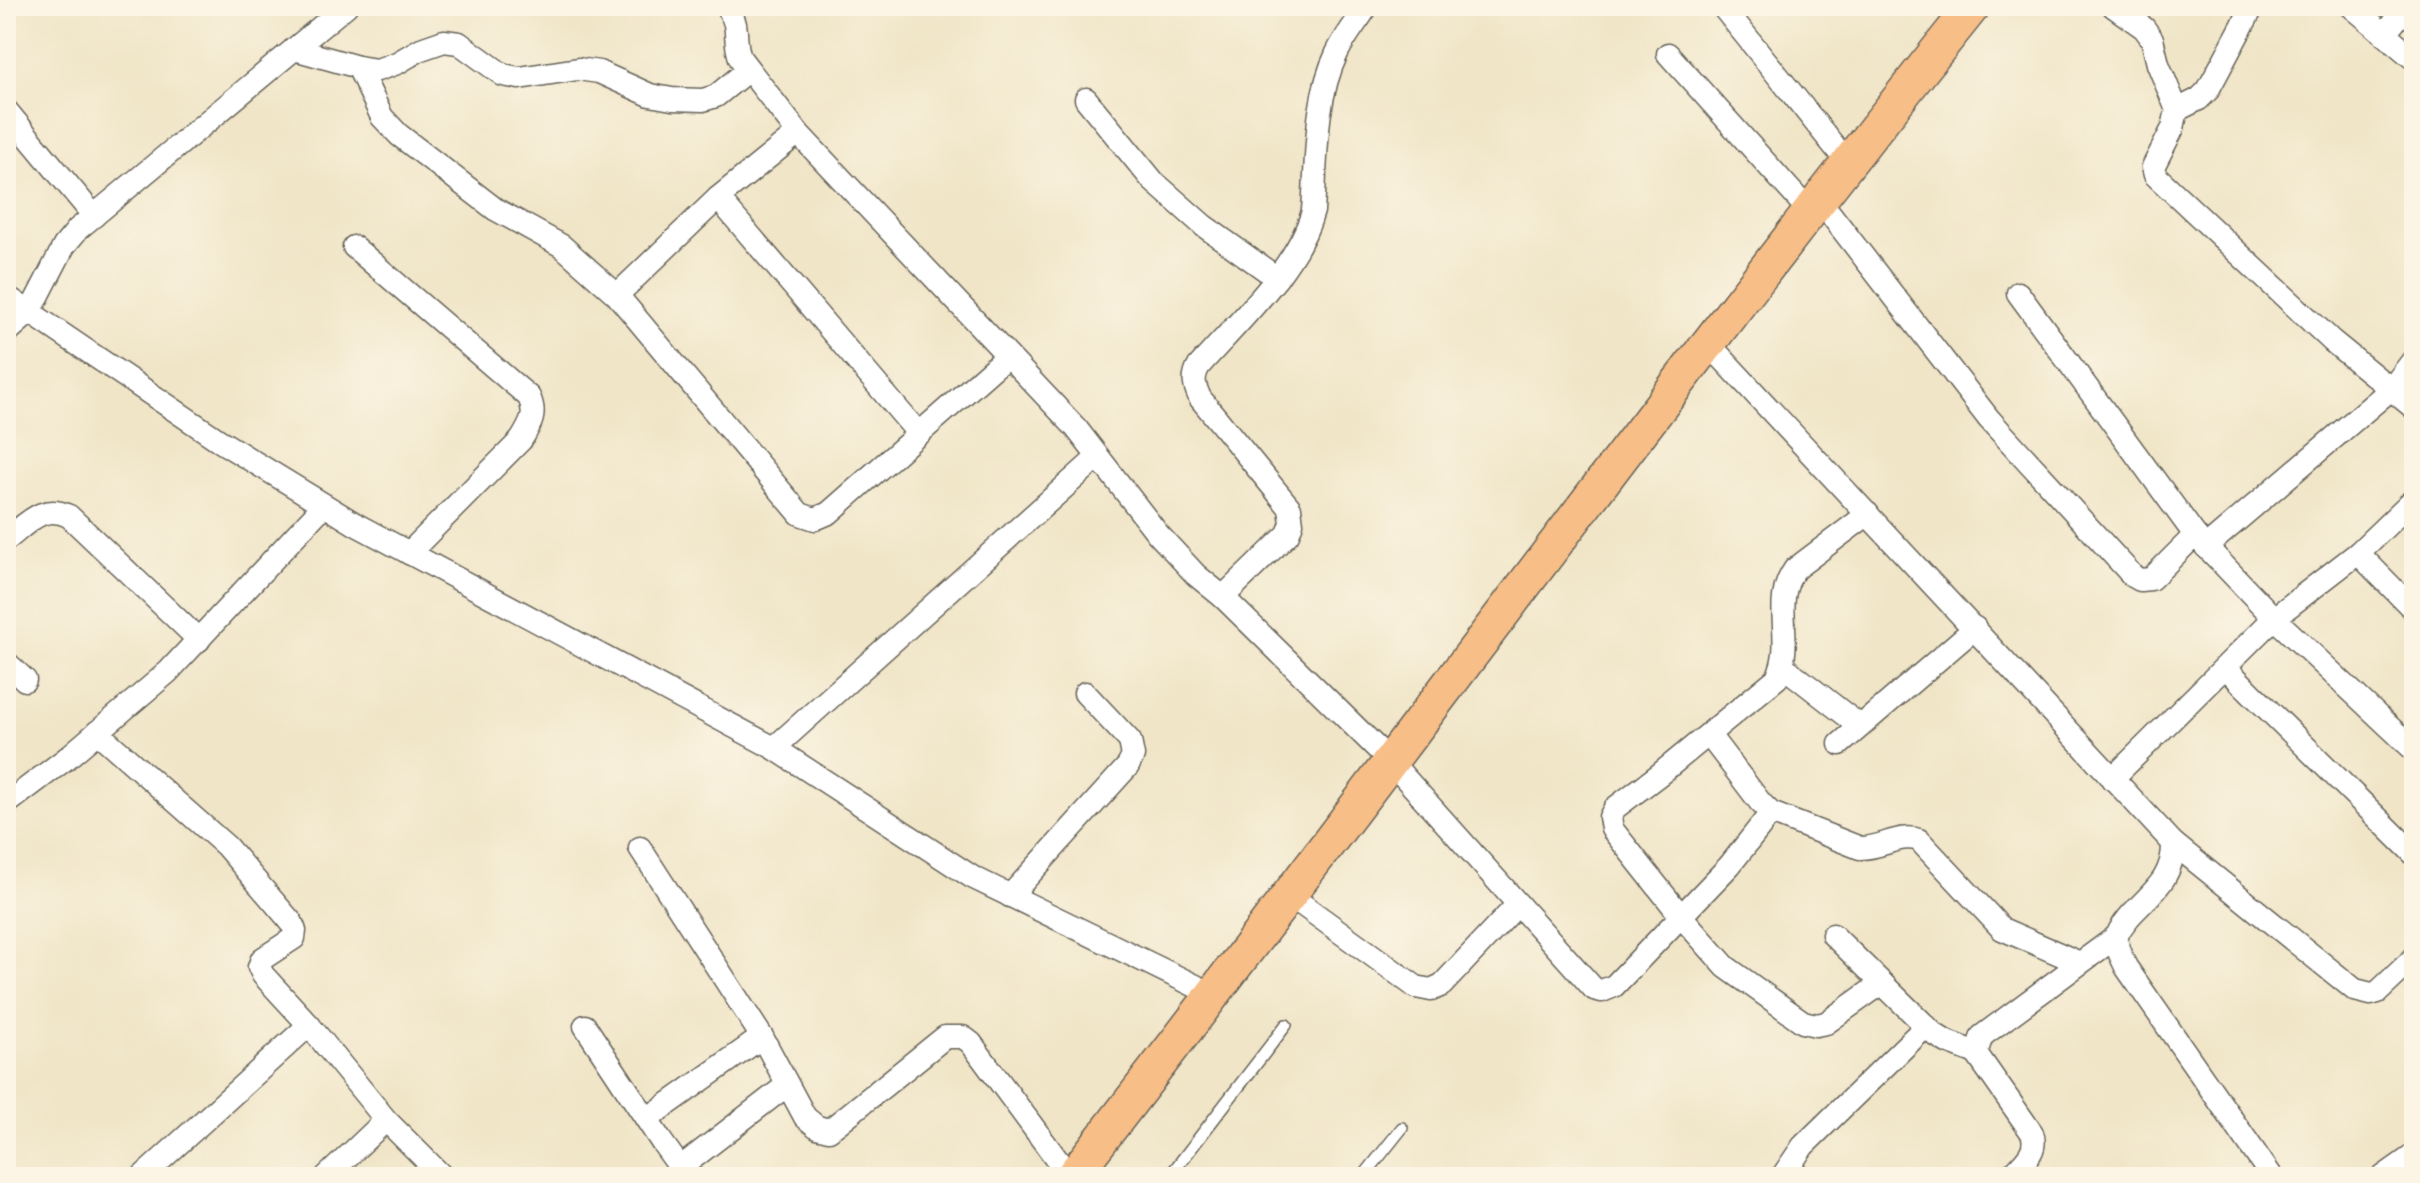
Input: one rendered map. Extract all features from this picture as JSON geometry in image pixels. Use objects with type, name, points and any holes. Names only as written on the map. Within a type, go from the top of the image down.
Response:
[{"type":"main road","points":[[1071,1177],[1214,995],[1389,760],[1847,162],[1973,6]]},
{"type":"street","points":[[6,333],[30,312],[64,246],[78,229],[346,6]]},
{"type":"street","points":[[726,6],[737,24],[736,47],[740,58],[798,133],[1076,428],[1158,534],[1196,575],[1223,597],[1389,760],[1594,989],[1602,991],[1614,986],[1730,865],[1771,813]]},
{"type":"street","points":[[1722,6],[1847,162]]},
{"type":"street","points":[[2113,6],[2144,28],[2152,39],[2158,64],[2177,110],[2173,128],[2153,167],[2155,175],[2332,341],[2414,408]]},
{"type":"street","points":[[2177,110],[2199,99],[2208,90],[2253,6]]},
{"type":"street","points":[[2351,6],[2414,59]]},
{"type":"street","points":[[2384,34],[2408,6]]},
{"type":"street","points":[[1223,597],[1288,534],[1293,515],[1200,398],[1194,386],[1194,375],[1277,278],[1309,224],[1313,211],[1318,125],[1326,84],[1356,12]]},
{"type":"street","points":[[294,49],[377,70],[444,41],[459,43],[503,75],[519,78],[578,69],[599,72],[650,95],[703,100],[716,96],[748,70]]},
{"type":"street","points":[[1668,54],[1814,205],[1989,419],[2140,580],[2151,579],[2201,541],[2391,389],[2414,359]]},
{"type":"street","points":[[358,67],[382,117],[399,135],[495,209],[562,246],[617,295],[800,514],[815,519],[829,513],[1006,357]]},
{"type":"street","points":[[1086,99],[1153,181],[1204,226],[1277,278]]},
{"type":"street","points":[[6,110],[94,216]]},
{"type":"street","points":[[617,295],[718,198],[798,133]]},
{"type":"street","points":[[718,198],[919,434]]},
{"type":"street","points":[[354,247],[529,397],[534,408],[532,422],[521,440],[409,553]]},
{"type":"street","points":[[2018,293],[2201,541],[2274,618],[2414,750]]},
{"type":"street","points":[[6,296],[220,441],[324,505],[774,748],[972,877],[1214,995]]},
{"type":"street","points":[[1709,344],[2173,843],[2355,990],[2371,994],[2378,992],[2414,958]]},
{"type":"street","points":[[774,748],[1097,458]]},
{"type":"street","points":[[2112,779],[2274,618],[2358,553],[2414,499]]},
{"type":"street","points":[[6,804],[168,672],[324,505]]},
{"type":"street","points":[[6,540],[46,510],[69,516],[199,640]]},
{"type":"street","points":[[1868,514],[1795,569],[1788,579],[1783,590],[1785,657],[1777,678],[1615,808],[1610,817],[1612,829],[1726,967],[1803,1022],[1816,1025],[1826,1023],[1882,983]]},
{"type":"street","points":[[2358,553],[2414,610]]},
{"type":"street","points":[[1840,744],[1975,628]]},
{"type":"street","points":[[6,662],[25,680]]},
{"type":"street","points":[[1783,666],[1860,726]]},
{"type":"street","points":[[2226,668],[2414,854]]},
{"type":"street","points":[[1010,896],[1128,766],[1133,756],[1130,741],[1085,693]]},
{"type":"street","points":[[97,732],[226,846],[292,923],[294,938],[262,959],[259,967],[386,1120],[443,1177]]},
{"type":"street","points":[[1709,735],[1771,813],[1860,848],[1872,848],[1909,837],[1919,840],[2002,929],[2080,963]]},
{"type":"street","points":[[1976,1053],[1982,1036],[2117,936],[2126,921],[2163,881],[2170,869],[2173,843]]},
{"type":"street","points":[[640,848],[762,1037],[805,1117],[817,1127],[829,1130],[945,1037],[963,1037],[971,1043],[1071,1177]]},
{"type":"street","points":[[1289,895],[1416,987],[1431,990],[1442,985],[1518,904]]},
{"type":"street","points":[[1833,935],[1926,1026],[1947,1042],[1976,1053],[2032,1133],[2035,1143],[2033,1150],[2010,1177]]},
{"type":"street","points":[[2117,936],[2118,949],[2126,967],[2272,1177]]},
{"type":"street","points":[[142,1177],[309,1025]]},
{"type":"street","points":[[585,1026],[684,1173],[787,1085]]},
{"type":"street","points":[[1782,1177],[1803,1146],[1926,1026]]},
{"type":"street","points":[[647,1119],[762,1037]]},
{"type":"street","points":[[326,1177],[386,1120]]},
{"type":"street","points":[[2383,1177],[2414,1155]]},
{"type":"lane","points":[[1169,1177],[1286,1025]]},
{"type":"lane","points":[[1363,1177],[1402,1128]]}]
